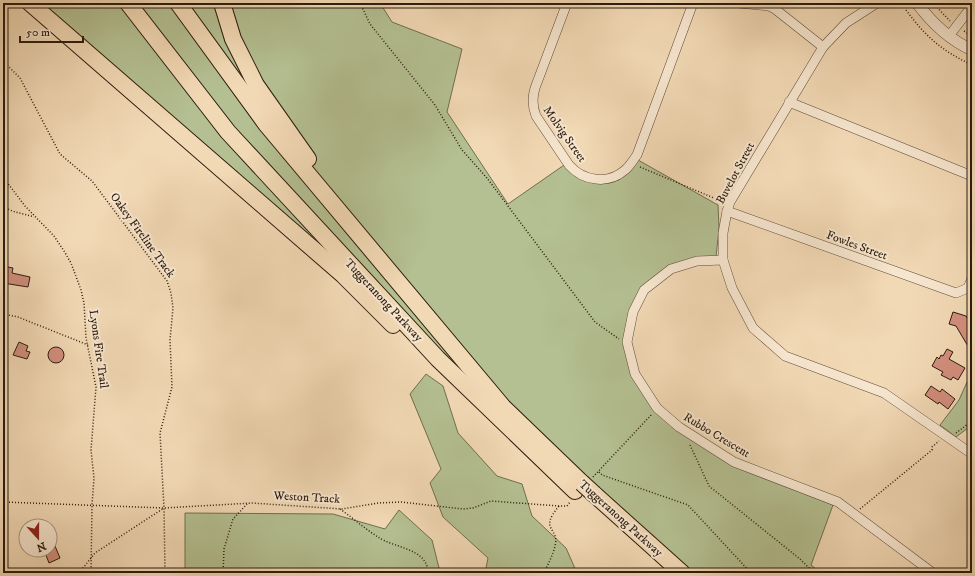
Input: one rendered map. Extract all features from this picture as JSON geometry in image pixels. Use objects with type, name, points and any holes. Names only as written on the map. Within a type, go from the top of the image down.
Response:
[{"type":"highway","points":[[30,3],[337,270],[432,364],[491,412]]},
{"type":"highway","name":"Tuggeranong Parkway","points":[[128,3],[228,132],[438,359],[491,412],[682,573]]},
{"type":"highway","name":"Tuggeranong Parkway","points":[[178,3],[266,124],[503,407],[665,573]]},
{"type":"highway","points":[[222,3],[233,39],[256,85],[306,157],[435,325]]},
{"type":"street","name":"Molvig Street","points":[[567,3],[535,88],[533,95],[534,110],[536,116],[569,165],[578,173],[590,178],[606,179],[625,170],[637,155],[692,5]]},
{"type":"street","name":"Buvelot Street","points":[[877,3],[846,23],[823,47],[789,102],[728,207],[723,233],[723,260],[732,288],[753,328],[785,356],[884,393],[972,454]]},
{"type":"street","points":[[917,3],[926,15],[949,36],[972,50]]},
{"type":"street","points":[[737,5],[770,5],[823,47]]},
{"type":"street","points":[[949,36],[972,6]]},
{"type":"street","points":[[789,102],[972,176]]},
{"type":"street","name":"Fowles Street","points":[[728,207],[956,293],[968,288],[972,278]]},
{"type":"street","name":"Rubbo Crescent","points":[[723,260],[697,261],[671,269],[644,290],[633,312],[627,342],[635,374],[657,408],[679,427],[734,462],[838,502],[933,573]]},
{"type":"path","points":[[360,3],[370,24],[435,105],[462,150],[487,178],[595,322],[628,345]]},
{"type":"path","points":[[692,5],[698,8],[706,4],[737,5]]},
{"type":"path","points":[[906,10],[920,29],[935,43],[954,57],[972,65]]},
{"type":"path","name":"Oakey Fireline Track","points":[[3,61],[20,78],[60,154],[92,181],[167,281],[171,293],[172,308],[170,340],[172,387],[160,434],[164,508],[165,573]]},
{"type":"path","points":[[631,164],[723,202],[728,207]]},
{"type":"path","name":"Lyons Fire Trail","points":[[3,177],[25,206],[54,236],[64,251],[76,274],[84,303],[84,324],[96,387],[91,450],[94,478],[91,573]]},
{"type":"path","points":[[3,206],[11,212],[22,213],[35,217]]},
{"type":"path","points":[[3,314],[18,317],[88,344]]},
{"type":"path","points":[[584,491],[599,471],[657,408]]},
{"type":"path","points":[[950,438],[972,422]]},
{"type":"path","points":[[686,431],[691,448],[709,486],[800,559],[814,573]]},
{"type":"path","points":[[854,514],[932,450],[932,447],[940,440]]},
{"type":"path","points":[[599,471],[602,475],[688,505],[751,573]]},
{"type":"path","name":"Weston Track","points":[[3,502],[164,508],[248,504],[340,509],[378,503],[401,502],[463,509],[474,508],[491,501],[567,506],[584,491]]},
{"type":"path","points":[[223,573],[224,549],[233,519],[248,504]]},
{"type":"path","points":[[544,573],[556,546],[556,540],[549,521],[551,515],[559,506]]},
{"type":"path","points":[[79,573],[95,553],[164,508]]},
{"type":"path","points":[[340,509],[379,539],[415,553],[425,563],[428,573]]},
{"type":"green space","points":[[40,3],[380,3],[392,22],[462,49],[447,112],[508,204],[567,163],[594,179],[619,180],[638,160],[718,205],[719,228],[716,257],[697,258],[642,289],[625,342],[655,409],[730,464],[833,505],[811,565],[821,573],[689,573],[404,331]]},
{"type":"green space","points":[[972,371],[972,425],[956,437],[940,425],[959,400]]},
{"type":"green space","points":[[426,374],[443,386],[458,433],[497,476],[522,484],[532,516],[566,548],[577,573],[485,573],[488,558],[443,517],[430,483],[441,469],[410,394]]},
{"type":"green space","points":[[399,510],[432,540],[439,568],[458,573],[185,573],[185,513],[333,514],[385,529]]},
{"type":"building","points":[[3,266],[13,268],[12,273],[30,277],[28,287],[3,283]]},
{"type":"building","points":[[953,312],[966,316],[972,327],[972,353],[956,326],[949,324]]},
{"type":"building","points":[[19,342],[28,346],[26,351],[30,352],[27,359],[13,355]]},
{"type":"building","points":[[56,347],[63,352],[64,355],[59,362],[56,363],[49,358],[48,355],[53,348]]},
{"type":"building","points":[[947,349],[953,352],[949,359],[965,368],[958,380],[953,377],[951,380],[941,375],[943,372],[932,366],[937,357],[939,359],[941,355],[943,356]]},
{"type":"building","points":[[931,386],[940,392],[942,389],[955,399],[948,409],[939,402],[938,404],[925,395]]},
{"type":"building","points":[[58,553],[60,558],[49,563],[47,558],[58,558]]}]
